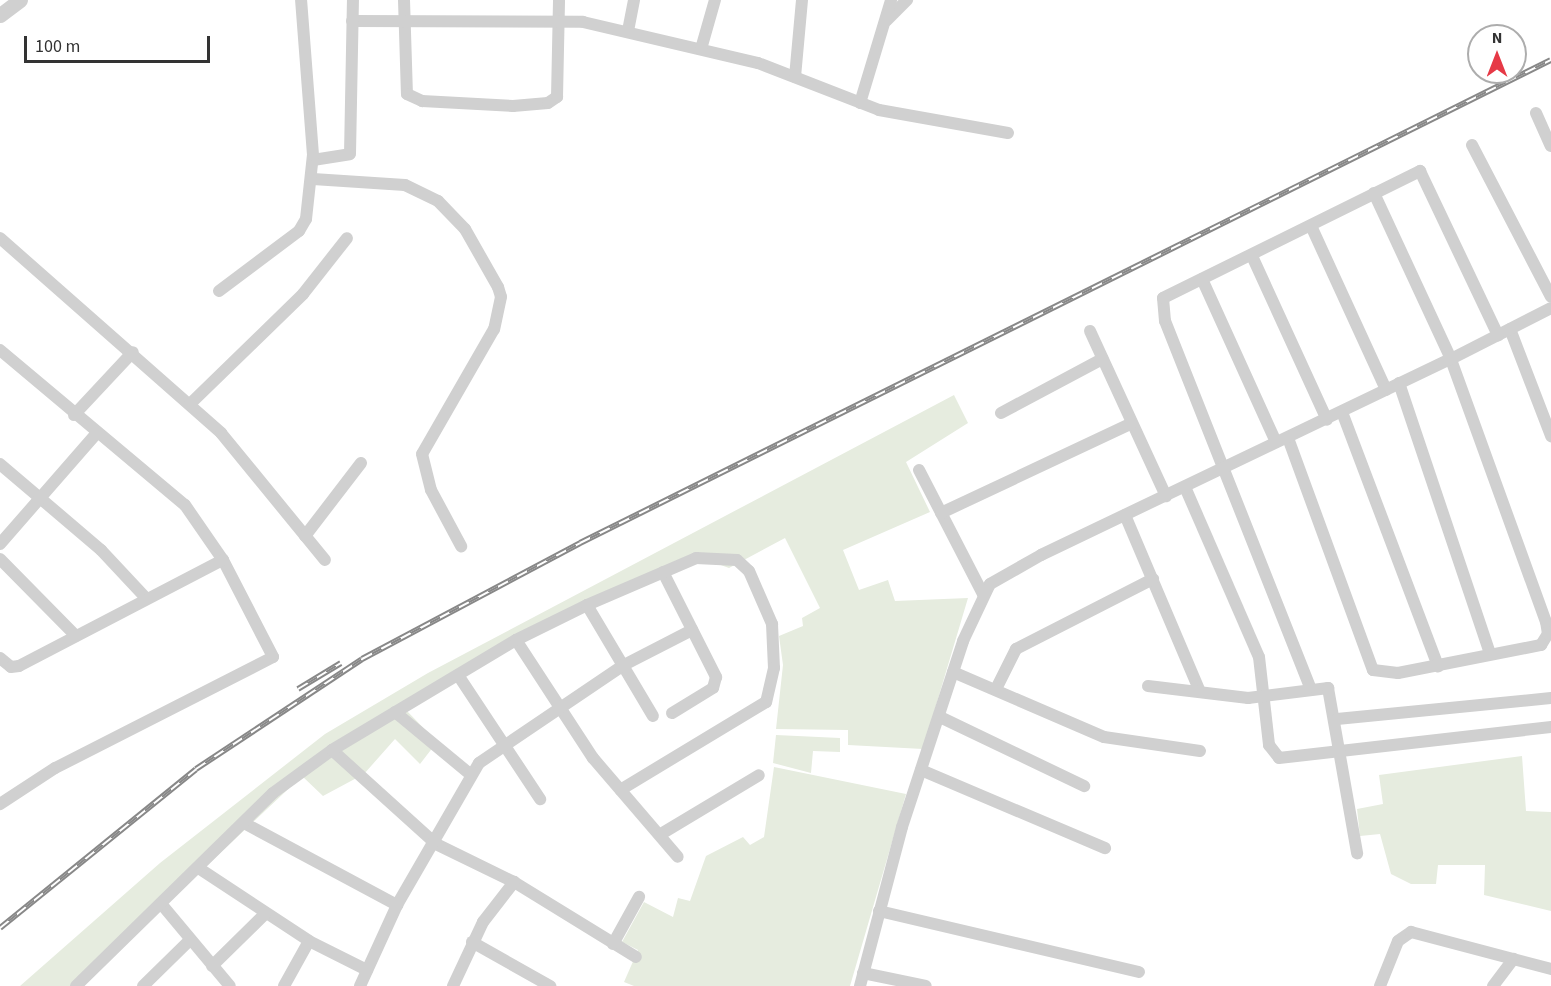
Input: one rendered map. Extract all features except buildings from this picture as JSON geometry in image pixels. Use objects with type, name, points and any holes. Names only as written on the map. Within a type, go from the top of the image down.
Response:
[{"type":"street","points":[[0,15],[20,0]]},
{"type":"street","points":[[219,291],[299,231],[313,179],[301,0]]},
{"type":"street","points":[[313,160],[350,154],[353,0]]},
{"type":"street","points":[[404,0],[402,22],[407,94],[422,101],[513,106],[548,103],[557,97],[560,0]]},
{"type":"street","points":[[628,31],[634,0]]},
{"type":"street","points":[[701,49],[715,0]]},
{"type":"street","points":[[795,77],[802,0]]},
{"type":"street","points":[[860,103],[891,0]]},
{"type":"street","points":[[885,22],[907,0]]},
{"type":"street","points":[[352,21],[560,21],[628,31],[701,49],[795,77],[860,103],[1008,134]]},
{"type":"street","points":[[1536,113],[1551,146]]},
{"type":"street","points":[[1472,145],[1551,297]]},
{"type":"street","points":[[1310,687],[1225,467],[1161,310],[1163,298],[1312,228],[1374,193],[1420,171],[1498,335]]},
{"type":"street","points":[[313,179],[405,185],[438,201],[465,229],[498,287],[501,297],[494,329],[422,454],[432,490],[461,546]]},
{"type":"street","points":[[1202,279],[1282,440],[1372,670],[1398,673],[1541,645],[1548,634],[1548,621],[1451,359],[1374,193]]},
{"type":"street","points":[[1312,228],[1386,390]]},
{"type":"street","points":[[0,238],[190,404],[325,560]]},
{"type":"street","points":[[190,404],[303,294],[347,238]]},
{"type":"street","points":[[1252,256],[1327,420]]},
{"type":"street","points":[[860,986],[879,911],[921,770],[953,672],[982,594],[1005,573],[1327,420],[1551,308]]},
{"type":"street","points":[[1510,329],[1551,436]]},
{"type":"street","points":[[1090,331],[1130,424],[1166,496]]},
{"type":"street","points":[[0,350],[96,434],[185,504],[223,560],[271,646],[272,659],[55,768],[0,804]]},
{"type":"street","points":[[74,415],[133,352]]},
{"type":"street","points":[[1001,412],[1102,359]]},
{"type":"street","points":[[1400,383],[1467,571],[1490,654]]},
{"type":"street","points":[[1342,412],[1438,666]]},
{"type":"street","points":[[941,513],[1130,424]]},
{"type":"street","points":[[0,544],[38,495],[96,434]]},
{"type":"street","points":[[305,536],[361,463]]},
{"type":"street","points":[[0,464],[38,495],[146,597]]},
{"type":"street","points":[[919,470],[982,594]]},
{"type":"street","points":[[1185,487],[1259,657],[1268,695],[1274,755],[1284,759],[1551,727]]},
{"type":"street","points":[[1125,515],[1200,692]]},
{"type":"street","points":[[77,986],[163,906],[244,823],[332,750],[516,640],[588,604],[704,557],[728,556],[744,564],[772,624],[770,689],[759,709],[620,790]]},
{"type":"street","points":[[0,559],[76,636]]},
{"type":"street","points":[[0,658],[15,667],[146,597],[223,560]]},
{"type":"street","points":[[663,572],[716,684],[672,713]]},
{"type":"street","points":[[996,690],[1016,649],[1153,579]]},
{"type":"street","points":[[588,604],[653,716]]},
{"type":"street","points":[[360,986],[397,905],[436,844],[470,774],[503,745],[622,666],[692,630]]},
{"type":"street","points":[[516,640],[560,707],[620,790],[661,834],[678,857]]},
{"type":"street","points":[[953,672],[1104,737],[1200,751]]},
{"type":"street","points":[[458,675],[540,799]]},
{"type":"street","points":[[1148,686],[1200,692],[1268,695],[1310,687],[1329,688],[1337,719],[1357,854]]},
{"type":"street","points":[[1337,719],[1551,698]]},
{"type":"street","points":[[395,712],[470,774]]},
{"type":"street","points":[[940,717],[1084,786]]},
{"type":"street","points":[[332,750],[436,844],[514,882],[636,957]]},
{"type":"street","points":[[921,770],[1105,848]]},
{"type":"street","points":[[661,834],[759,775]]},
{"type":"street","points":[[244,823],[397,905]]},
{"type":"street","points":[[200,869],[309,941],[368,970]]},
{"type":"street","points":[[453,986],[472,942],[514,882]]},
{"type":"street","points":[[614,944],[639,897]]},
{"type":"street","points":[[163,906],[228,985]]},
{"type":"street","points":[[879,911],[1139,972]]},
{"type":"street","points":[[212,966],[265,914]]},
{"type":"street","points":[[1380,986],[1398,941],[1411,932],[1551,969]]},
{"type":"street","points":[[143,986],[190,940]]},
{"type":"street","points":[[284,986],[309,941]]},
{"type":"street","points":[[472,942],[550,986]]},
{"type":"street","points":[[1494,986],[1513,959]]},
{"type":"street","points":[[863,973],[926,986]]},
{"type":"shaded area","points":[[954,395],[968,423],[906,462],[930,512],[843,550],[859,590],[888,580],[895,601],[968,598],[923,749],[848,745],[848,730],[776,729],[783,665],[779,636],[803,626],[802,618],[820,608],[785,538],[729,568],[707,560],[690,564],[513,645],[407,711],[437,742],[420,764],[395,739],[364,774],[323,796],[302,776],[79,986],[20,986],[160,863],[325,734],[428,673]]},
{"type":"shaded area","points":[[776,735],[840,738],[840,752],[813,751],[811,773],[773,763]]},
{"type":"shaded area","points":[[1522,756],[1526,811],[1551,812],[1551,911],[1484,895],[1485,865],[1438,865],[1436,884],[1411,884],[1391,874],[1380,834],[1360,836],[1357,809],[1383,804],[1379,775]]},
{"type":"shaded area","points":[[774,767],[906,794],[850,986],[634,986],[624,982],[638,950],[622,942],[644,902],[673,917],[678,898],[690,901],[706,856],[743,837],[750,845],[764,837]]},
{"type":"railway","points":[[0,928],[196,769],[362,659],[580,543],[1551,60]]},
{"type":"railway","points":[[298,689],[341,663]]}]
